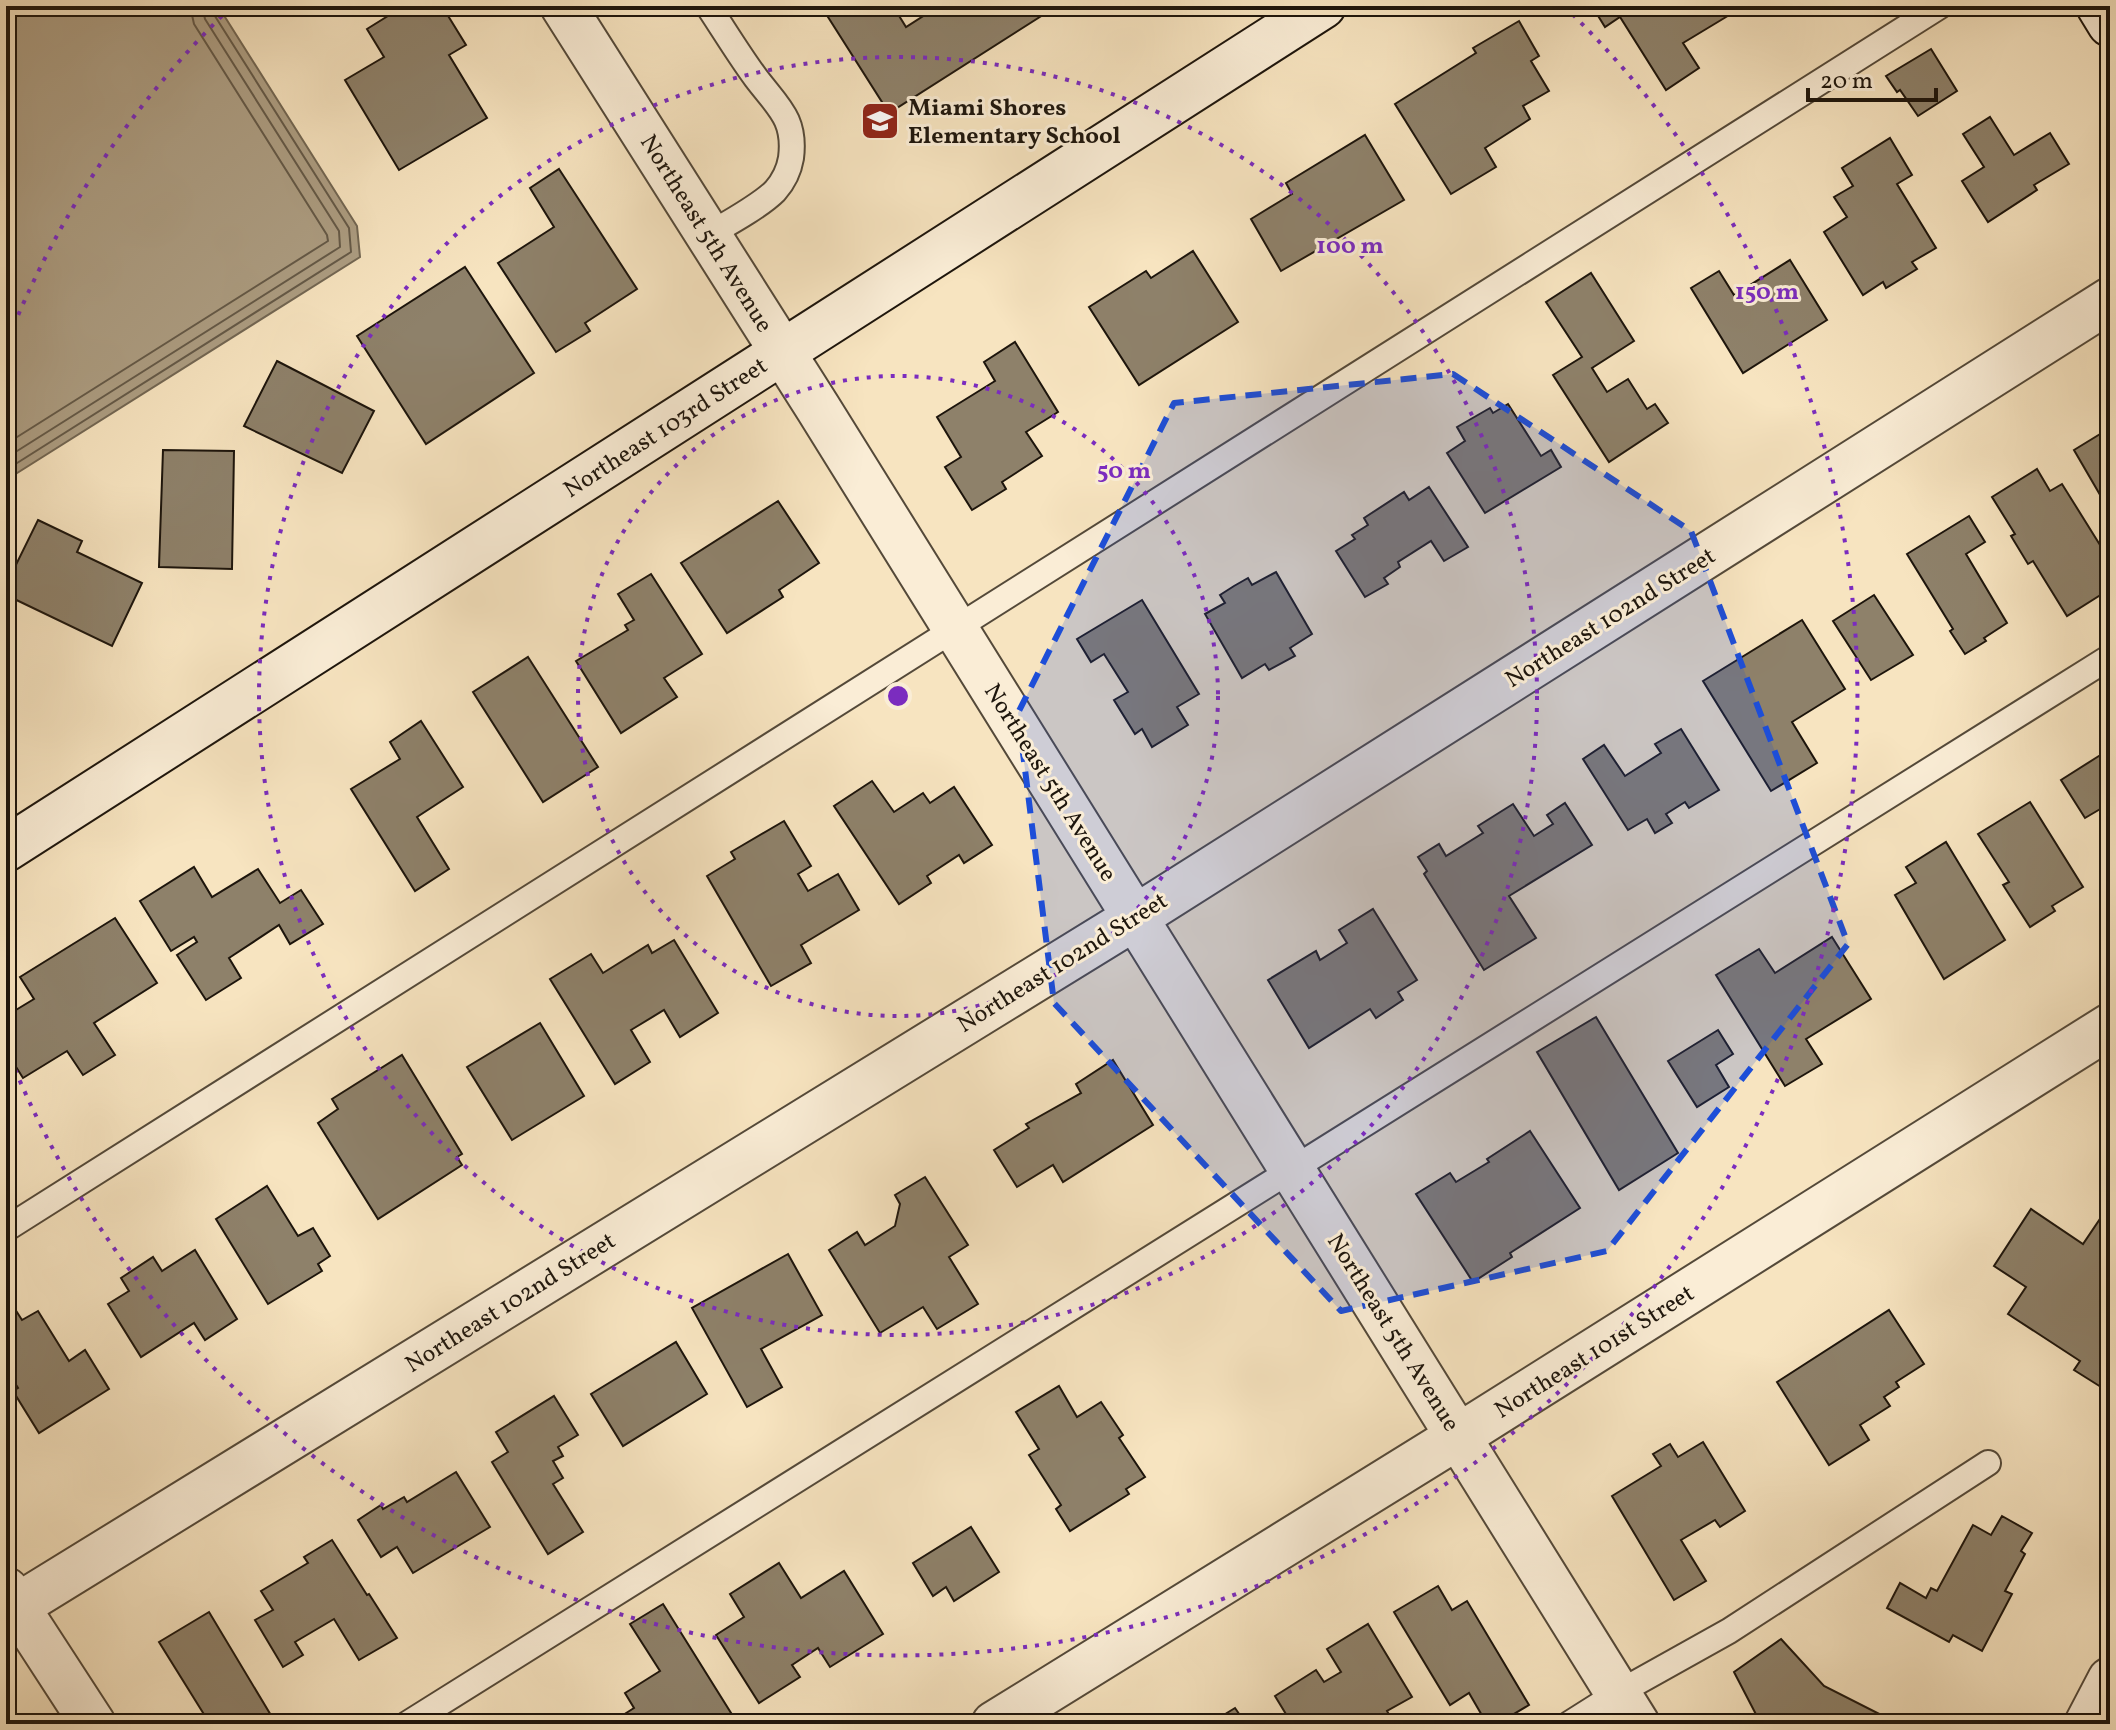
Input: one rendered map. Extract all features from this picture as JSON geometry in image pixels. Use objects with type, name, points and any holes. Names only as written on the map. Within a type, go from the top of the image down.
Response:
[{"type":"street","name":"Northeast 5th Avenue","points":[[563,6],[956,629],[1628,1709]]},
{"type":"street","name":"Northeast 103rd Street","points":[[6,849],[1323,6]]},
{"type":"street","points":[[2099,6],[2110,24]]},
{"type":"street","name":"Northeast 102nd Street","points":[[9,1603],[1136,917],[2110,300]]},
{"type":"street","name":"Northeast 101st Street","points":[[994,1724],[1459,1436],[2110,1026]]},
{"type":"street","points":[[9,1603],[93,1724]]},
{"type":"street","points":[[2087,1724],[2110,1680]]},
{"type":"lane","points":[[708,6],[781,108],[791,128],[792,146],[789,168],[775,191],[708,235]]},
{"type":"lane","points":[[6,1229],[1940,6]]},
{"type":"lane","points":[[407,1724],[2110,657]]},
{"type":"lane","points":[[1569,1724],[1628,1709],[1729,1631],[1988,1463]]},
{"type":"highlighted area","points":[[1453,374],[1691,531],[1848,944],[1607,1251],[1341,1311],[1054,1003],[1018,713],[1174,403]]},
{"type":"water","points":[[6,6],[218,6],[357,226],[360,257],[6,480]]},
{"type":"building","points":[[404,6],[442,6],[466,45],[449,55],[487,118],[399,170],[345,80],[384,57],[367,29]]},
{"type":"building","points":[[821,6],[893,6],[906,27],[939,6],[1057,6],[889,113]]},
{"type":"building","points":[[1592,6],[1726,6],[1731,14],[1683,43],[1699,68],[1666,90],[1620,17],[1605,27]]},
{"type":"building","points":[[1519,21],[1539,56],[1531,61],[1549,91],[1523,106],[1530,119],[1485,148],[1496,167],[1451,194],[1395,104],[1476,53],[1473,48]]},
{"type":"building","points":[[1931,49],[1957,91],[1918,116],[1886,76]]},
{"type":"building","points":[[1990,117],[2014,155],[2050,133],[2069,164],[2034,185],[2037,190],[1988,222],[1962,181],[1984,167],[1963,134]]},
{"type":"building","points":[[1365,135],[1404,200],[1281,271],[1251,219],[1292,194],[1286,183]]},
{"type":"building","points":[[1890,138],[1912,175],[1897,184],[1936,248],[1912,262],[1917,269],[1886,288],[1883,282],[1863,295],[1824,232],[1847,217],[1834,197],[1853,186],[1842,168]]},
{"type":"building","points":[[559,169],[637,289],[585,323],[590,331],[556,352],[498,263],[554,227],[530,188]]},
{"type":"building","points":[[1193,251],[1238,322],[1139,385],[1089,307],[1146,271],[1151,278]]},
{"type":"building","points":[[1790,260],[1827,320],[1743,373],[1691,288],[1719,271],[1734,295]]},
{"type":"building","points":[[465,267],[534,373],[426,444],[357,336]]},
{"type":"building","points":[[1591,273],[1634,341],[1592,368],[1607,392],[1628,379],[1647,409],[1655,404],[1668,423],[1609,462],[1553,375],[1582,357],[1546,302]]},
{"type":"building","points":[[1015,342],[1058,412],[1026,432],[1042,456],[1002,482],[1006,489],[972,510],[945,467],[961,457],[937,417],[995,381],[984,362]]},
{"type":"building","points":[[277,361],[374,411],[342,473],[244,426]]},
{"type":"building","points":[[1508,404],[1541,456],[1551,450],[1561,467],[1485,513],[1447,453],[1465,441],[1457,427],[1490,408],[1493,413]]},
{"type":"building","points":[[2110,428],[2110,512],[2074,450]]},
{"type":"building","points":[[163,450],[234,451],[232,569],[159,567]]},
{"type":"building","points":[[2037,469],[2050,491],[2062,484],[2110,561],[2110,589],[2067,616],[2033,561],[2028,564],[2011,536],[2015,534],[1992,497]]},
{"type":"building","points":[[1429,487],[1468,547],[1444,561],[1431,541],[1398,562],[1400,567],[1384,578],[1388,584],[1365,597],[1336,551],[1355,539],[1352,535],[1368,525],[1364,518],[1404,492],[1409,500]]},
{"type":"building","points":[[778,501],[819,563],[779,590],[783,597],[727,633],[681,563]]},
{"type":"building","points":[[1969,516],[1985,542],[1966,554],[2007,623],[1965,654],[1907,554]]},
{"type":"building","points":[[38,520],[82,541],[77,552],[142,583],[112,646],[6,595],[6,585]]},
{"type":"building","points":[[1276,572],[1312,634],[1290,648],[1295,656],[1269,670],[1265,664],[1242,678],[1205,614],[1225,603],[1220,595],[1234,586],[1248,578],[1252,585]]},
{"type":"building","points":[[651,574],[702,654],[664,678],[677,697],[621,733],[576,661],[628,630],[625,625],[634,620],[618,594]]},
{"type":"building","points":[[1874,595],[1913,655],[1871,680],[1833,621]]},
{"type":"building","points":[[1142,600],[1199,694],[1177,707],[1188,725],[1152,747],[1142,729],[1135,734],[1114,700],[1128,692],[1104,654],[1091,662],[1077,639]]},
{"type":"building","points":[[1802,620],[1845,689],[1792,722],[1817,763],[1771,791],[1703,681]]},
{"type":"building","points":[[528,657],[598,767],[543,802],[473,692]]},
{"type":"building","points":[[421,721],[463,787],[417,817],[449,869],[415,891],[351,789],[400,759],[390,742]]},
{"type":"building","points":[[1681,729],[1719,790],[1689,808],[1685,802],[1666,814],[1672,823],[1655,833],[1647,819],[1628,830],[1583,759],[1604,745],[1625,776],[1661,753],[1655,744]]},
{"type":"building","points":[[2102,754],[2110,766],[2110,819],[2102,808],[2085,818],[2061,780]]},
{"type":"building","points":[[872,781],[894,812],[923,793],[930,803],[954,787],[992,845],[964,863],[959,855],[927,876],[931,883],[899,904],[834,806]]},
{"type":"building","points":[[2030,802],[2083,887],[2052,906],[2055,911],[2030,927],[2003,885],[2009,882],[1978,834]]},
{"type":"building","points":[[1565,803],[1592,845],[1509,896],[1536,938],[1484,970],[1424,874],[1427,871],[1418,857],[1439,844],[1446,856],[1483,833],[1478,826],[1513,804],[1534,836],[1553,824],[1547,815]]},
{"type":"building","points":[[784,821],[811,866],[798,874],[808,891],[838,874],[859,910],[801,945],[811,963],[771,986],[707,876],[735,859],[731,852]]},
{"type":"building","points":[[1946,842],[2005,940],[1944,979],[1895,895],[1916,883],[1906,867]]},
{"type":"building","points":[[194,867],[212,897],[258,869],[280,903],[301,890],[323,924],[290,944],[279,925],[229,958],[241,978],[206,1000],[177,955],[197,942],[194,937],[171,951],[140,901]]},
{"type":"building","points":[[1373,909],[1417,980],[1398,992],[1403,1000],[1376,1018],[1370,1009],[1309,1048],[1268,980],[1316,951],[1320,960],[1347,943],[1339,930]]},
{"type":"building","points":[[115,918],[157,983],[94,1023],[115,1055],[83,1075],[67,1051],[23,1078],[6,1051],[6,1016],[34,999],[20,977]]},
{"type":"building","points":[[1832,937],[1871,999],[1806,1039],[1822,1064],[1785,1086],[1716,975],[1759,949],[1775,973]]},
{"type":"building","points":[[674,940],[718,1013],[680,1037],[664,1010],[631,1030],[650,1062],[615,1084],[550,979],[591,954],[603,973],[648,945],[652,953]]},
{"type":"building","points":[[1596,1017],[1678,1153],[1619,1190],[1537,1052]]},
{"type":"building","points":[[540,1023],[584,1096],[512,1140],[467,1067]]},
{"type":"building","points":[[1718,1030],[1733,1054],[1716,1065],[1729,1087],[1697,1107],[1668,1061]]},
{"type":"building","points":[[402,1055],[462,1154],[457,1157],[462,1165],[378,1219],[318,1123],[338,1109],[332,1099]]},
{"type":"building","points":[[1113,1060],[1153,1125],[1063,1182],[1053,1165],[1017,1187],[994,1150],[1029,1128],[1026,1124],[1081,1093],[1076,1084]]},
{"type":"building","points":[[1530,1131],[1580,1208],[1510,1253],[1512,1257],[1473,1282],[1416,1194],[1450,1173],[1456,1182]]},
{"type":"building","points":[[925,1177],[968,1245],[949,1257],[978,1304],[937,1329],[923,1307],[880,1333],[829,1250],[857,1232],[865,1245],[895,1226],[900,1204],[895,1195]]},
{"type":"building","points":[[267,1186],[298,1236],[313,1228],[330,1256],[318,1264],[322,1271],[268,1304],[216,1219]]},
{"type":"building","points":[[2110,1204],[2110,1375],[2101,1387],[2074,1370],[2080,1361],[2008,1314],[2026,1287],[1994,1266],[2031,1209],[2083,1244]]},
{"type":"building","points":[[195,1250],[237,1319],[205,1340],[194,1323],[141,1357],[108,1304],[129,1291],[121,1278],[153,1257],[162,1271]]},
{"type":"building","points":[[788,1254],[822,1315],[761,1349],[782,1387],[747,1407],[692,1308]]},
{"type":"building","points":[[6,1295],[22,1320],[38,1311],[69,1361],[85,1350],[109,1389],[39,1433],[13,1391],[18,1388],[6,1369]]},
{"type":"building","points":[[1889,1310],[1924,1364],[1896,1382],[1899,1387],[1884,1397],[1890,1406],[1860,1425],[1869,1440],[1829,1465],[1777,1382]]},
{"type":"building","points":[[676,1342],[707,1394],[623,1446],[591,1394]]},
{"type":"building","points":[[1059,1386],[1077,1417],[1101,1402],[1123,1435],[1119,1438],[1145,1477],[1126,1489],[1129,1494],[1070,1531],[1056,1509],[1061,1505],[1029,1455],[1039,1449],[1016,1412]]},
{"type":"building","points":[[554,1396],[578,1435],[558,1447],[563,1456],[553,1461],[563,1478],[553,1484],[583,1532],[548,1554],[492,1462],[508,1452],[496,1432]]},
{"type":"building","points":[[1703,1442],[1745,1511],[1720,1527],[1715,1520],[1681,1540],[1706,1581],[1674,1600],[1612,1496],[1661,1466],[1653,1454],[1670,1444],[1678,1457]]},
{"type":"building","points":[[456,1472],[490,1527],[413,1573],[397,1547],[381,1557],[358,1520],[381,1505],[383,1509],[404,1497],[407,1502]]},
{"type":"building","points":[[2002,1516],[2032,1533],[2021,1551],[2025,1554],[2005,1591],[2012,1594],[1982,1651],[1953,1635],[1949,1642],[1887,1608],[1900,1583],[1926,1598],[1931,1588],[1937,1591],[1973,1525],[1991,1535]]},
{"type":"building","points":[[971,1527],[999,1572],[954,1601],[946,1587],[933,1596],[913,1563]]},
{"type":"building","points":[[332,1540],[397,1638],[359,1660],[334,1619],[295,1642],[303,1655],[283,1667],[255,1620],[273,1610],[261,1591],[308,1563],[304,1557]]},
{"type":"building","points":[[779,1563],[801,1598],[844,1571],[883,1634],[830,1667],[818,1648],[792,1665],[800,1677],[759,1703],[716,1635],[744,1617],[730,1594]]},
{"type":"building","points":[[1438,1586],[1452,1610],[1467,1601],[1529,1705],[1497,1724],[1487,1724],[1469,1693],[1450,1705],[1394,1612]]},
{"type":"building","points":[[663,1604],[736,1721],[731,1724],[609,1724],[634,1708],[625,1693],[660,1671],[630,1624]]},
{"type":"building","points":[[209,1612],[275,1722],[272,1724],[210,1724],[159,1642]]},
{"type":"building","points":[[1368,1624],[1412,1697],[1387,1711],[1392,1720],[1386,1724],[1292,1724],[1275,1696],[1316,1670],[1324,1682],[1341,1672],[1327,1649]]},
{"type":"building","points":[[1781,1639],[1824,1686],[1899,1724],[1761,1724],[1734,1672]]},
{"type":"building","points":[[1235,1708],[1246,1724],[1209,1724]]},
{"type":"place","name":"Miami Shores Elementary School","points":[[880,121]]}]
